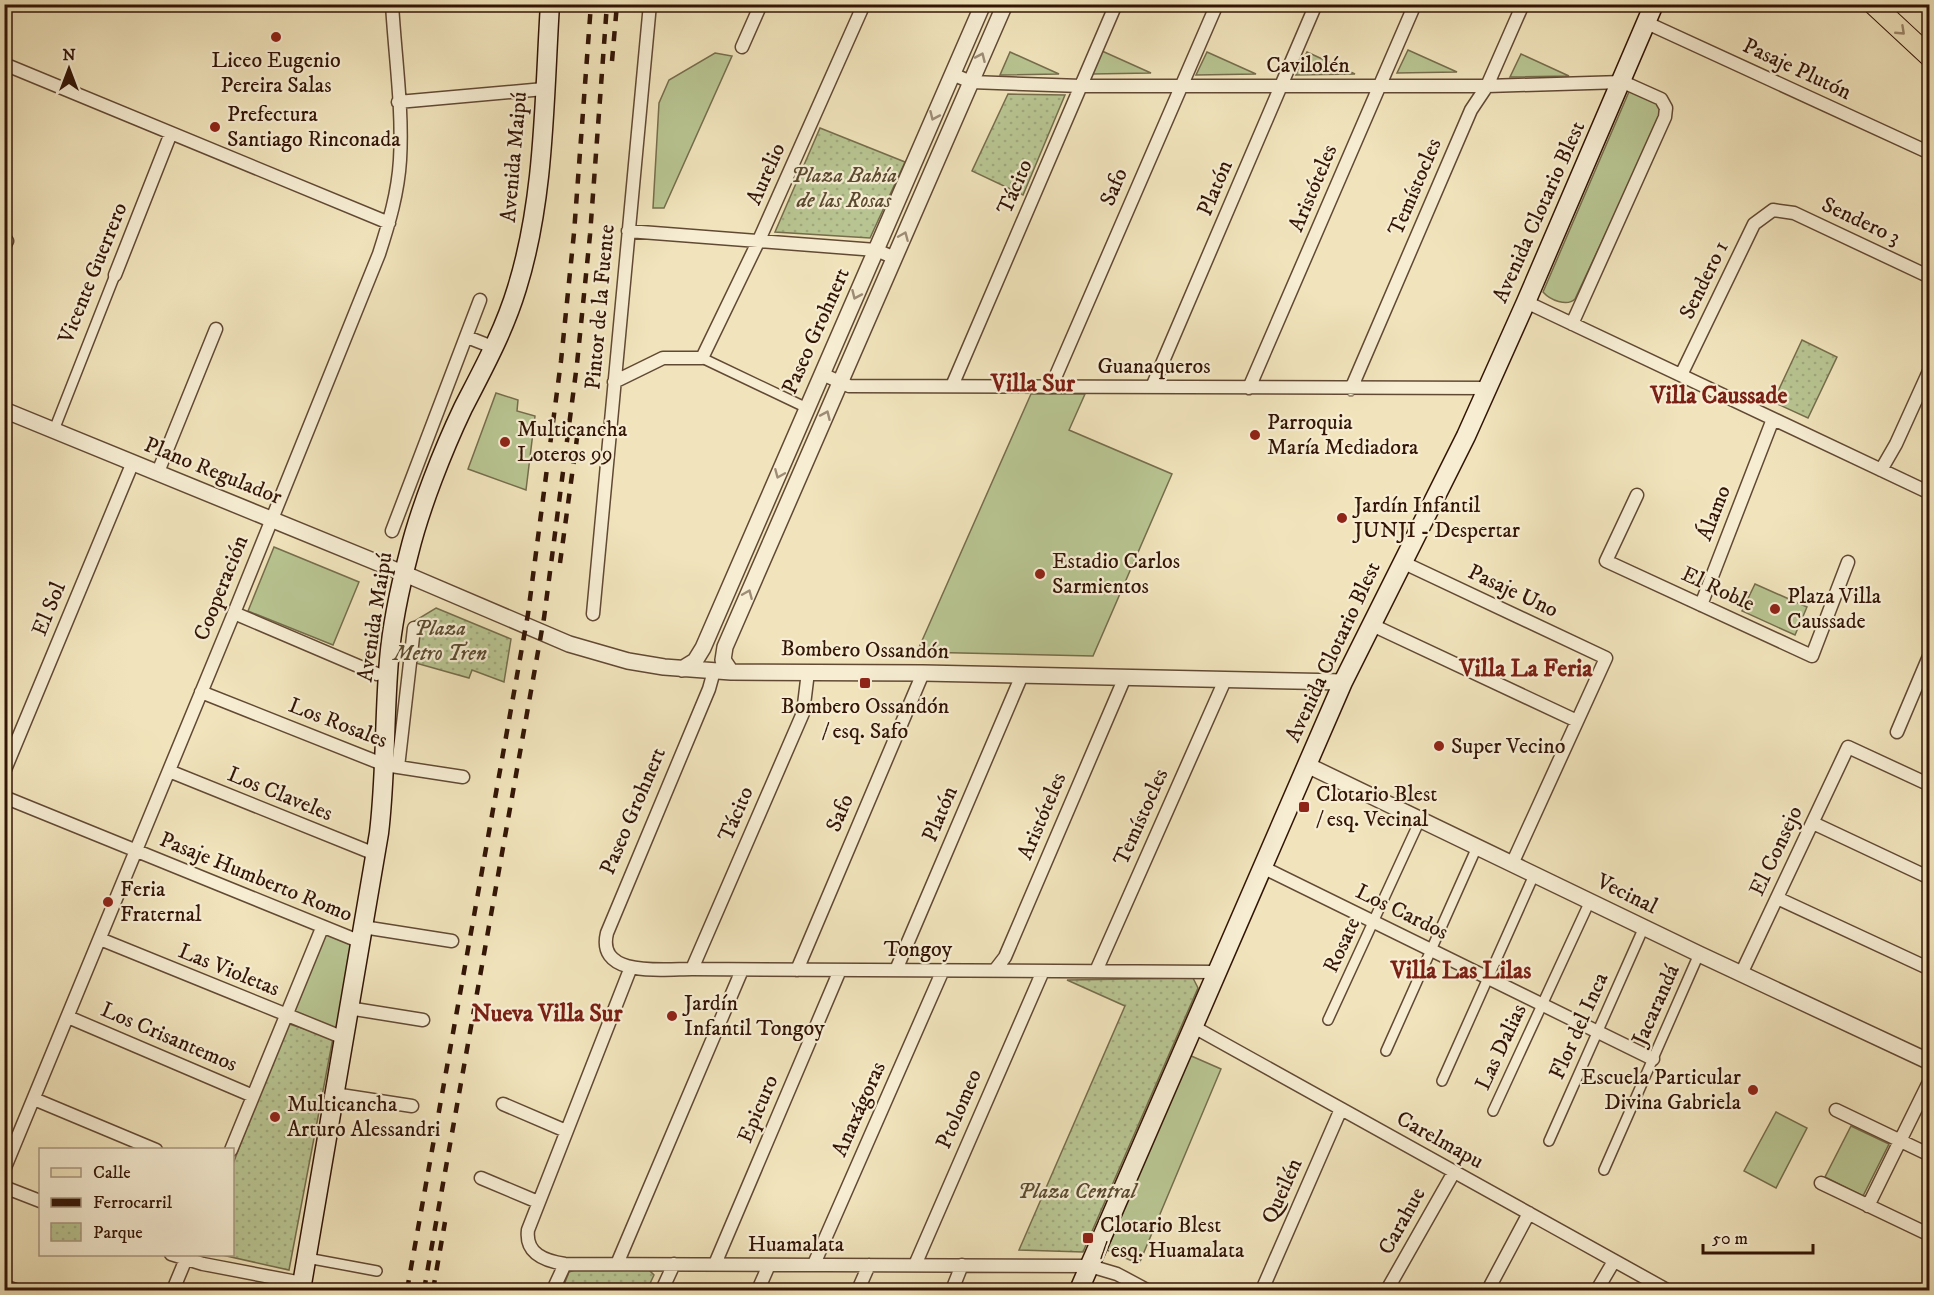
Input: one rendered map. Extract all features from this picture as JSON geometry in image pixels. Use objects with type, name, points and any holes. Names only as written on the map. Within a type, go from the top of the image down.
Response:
[{"type":"main road","name":"Avenida Maipú","points":[[301,1287],[382,807],[391,766],[389,657],[405,574],[414,535],[441,463],[463,410],[495,348],[517,289],[531,234],[539,164],[550,4]]},
{"type":"main road","name":"Avenida Clotario Blest","points":[[1079,1290],[1343,682],[1487,388],[1623,82],[1654,4]]},
{"type":"main road","points":[[1873,4],[1929,57]]},
{"type":"street","name":"Cooperación","points":[[4,1170],[234,613],[379,254],[389,223],[400,163],[392,4]]},
{"type":"street","name":"Pintor de la Fuente","points":[[593,614],[650,4]]},
{"type":"street","points":[[742,47],[761,4]]},
{"type":"street","name":"Aurelio","points":[[702,358],[759,240],[864,4]]},
{"type":"street","name":"Paseo Grohnert","points":[[682,669],[695,662],[699,656],[983,4]]},
{"type":"street","name":"Paseo Grohnert","points":[[731,672],[725,663],[723,654],[1005,4]]},
{"type":"street","name":"Tácito","points":[[952,386],[1116,4]]},
{"type":"street","name":"Safo","points":[[1051,387],[1217,4]]},
{"type":"street","name":"Platón","points":[[1152,387],[1316,4]]},
{"type":"street","name":"Aristóteles","points":[[1249,388],[1415,4]]},
{"type":"street","name":"Temístocles","points":[[1351,389],[1471,110],[1487,86],[1523,4]]},
{"type":"street","name":"Pasaje Plutón","points":[[1647,23],[1929,153]]},
{"type":"street","points":[[4,64],[389,223]]},
{"type":"street","name":"Cavilolén","points":[[952,74],[971,82],[1081,86],[1487,86],[1623,82],[1661,99],[1666,108],[1665,117],[1572,324]]},
{"type":"street","points":[[398,102],[544,89]]},
{"type":"street","name":"Vicente Guerrero","points":[[54,430],[171,133]]},
{"type":"street","name":"Sendero 3","points":[[1773,210],[1794,213],[1929,277]]},
{"type":"street","name":"Sendero 1","points":[[1681,375],[1754,224],[1773,210]]},
{"type":"street","points":[[628,231],[876,250],[895,258]]},
{"type":"street","name":"Avenida Maipú","points":[[392,531],[480,300]]},
{"type":"street","points":[[1526,302],[1929,493]]},
{"type":"street","points":[[158,472],[216,329]]},
{"type":"street","points":[[467,337],[495,348]]},
{"type":"street","points":[[614,382],[663,358],[702,358],[807,408]]},
{"type":"street","points":[[1881,470],[1896,444],[1929,369]]},
{"type":"street","name":"Guanaqueros","points":[[822,374],[849,386],[1487,388]]},
{"type":"street","name":"Plano Regulador","points":[[4,410],[405,574]]},
{"type":"street","name":"Álamo","points":[[1701,605],[1773,419]]},
{"type":"street","name":"El Sol","points":[[4,772],[133,462]]},
{"type":"street","name":"El Roble","points":[[1637,495],[1606,561],[1812,656],[1848,562]]},
{"type":"street","points":[[768,497],[787,505]]},
{"type":"street","name":"Pasaje Uno","points":[[1402,562],[1606,658],[1577,721]]},
{"type":"street","name":"Bombero Ossandón","points":[[405,574],[569,644],[628,661],[682,669],[731,672],[923,673],[1343,682]]},
{"type":"street","points":[[234,613],[377,674]]},
{"type":"street","points":[[1370,624],[1577,721],[1512,864]]},
{"type":"street","name":"Avenida Maipú","points":[[391,766],[414,628]]},
{"type":"street","points":[[1897,732],[1929,654]]},
{"type":"street","name":"Paseo Grohnert","points":[[626,966],[614,961],[606,951],[607,933],[709,689],[714,671]]},
{"type":"street","name":"Tácito","points":[[692,969],[803,712],[808,672]]},
{"type":"street","name":"Safo","points":[[797,970],[923,673]]},
{"type":"street","name":"Platón","points":[[896,970],[1022,675]]},
{"type":"street","name":"Aristóteles","points":[[995,970],[1005,957],[1125,677]]},
{"type":"street","name":"Temístocles","points":[[1096,971],[1225,680]]},
{"type":"street","name":"Los Rosales","points":[[201,692],[391,766],[463,777]]},
{"type":"street","name":"El Consejo","points":[[1741,974],[1848,747],[1929,785]]},
{"type":"street","name":"Vecinal","points":[[1307,765],[1929,1062]]},
{"type":"street","name":"Los Claveles","points":[[169,771],[375,854]]},
{"type":"street","name":"Pasaje Humberto Romo","points":[[4,796],[322,927],[362,935],[452,941]]},
{"type":"street","name":"Rosate","points":[[1328,1020],[1420,820]]},
{"type":"street","points":[[1812,823],[1929,878]]},
{"type":"street","points":[[1386,1051],[1477,847]]},
{"type":"street","name":"Los Cardos","points":[[1262,867],[1653,1059]]},
{"type":"street","points":[[1442,1081],[1534,874]]},
{"type":"street","points":[[1777,898],[1929,969]]},
{"type":"street","name":"Las Dalias","points":[[1493,1112],[1590,901]]},
{"type":"street","points":[[231,1148],[322,927]]},
{"type":"street","name":"Flor del Inca","points":[[1550,1141],[1644,927]]},
{"type":"street","name":"Las Violetas","points":[[100,939],[344,1038]]},
{"type":"street","name":"Jacarandá","points":[[1604,1170],[1699,954]]},
{"type":"street","points":[[481,1178],[538,1202],[626,966]]},
{"type":"street","name":"Tongoy","points":[[626,966],[742,970],[1217,972]]},
{"type":"street","points":[[617,1264],[742,970]]},
{"type":"street","name":"Epicuro","points":[[715,1264],[840,970]]},
{"type":"street","name":"Anaxágoras","points":[[814,1264],[943,970]]},
{"type":"street","name":"Ptolomeo","points":[[915,1265],[1043,971]]},
{"type":"street","points":[[348,1008],[423,1020]]},
{"type":"street","name":"Los Crisantemos","points":[[68,1017],[253,1096]]},
{"type":"street","name":"Carelmapu","points":[[1192,1026],[1667,1290]]},
{"type":"street","points":[[1868,1206],[1929,1080]]},
{"type":"street","points":[[334,1094],[412,1106]]},
{"type":"street","points":[[34,1099],[154,1148]]},
{"type":"street","points":[[503,1104],[566,1131]]},
{"type":"street","name":"Queilén","points":[[1262,1290],[1341,1109]]},
{"type":"street","points":[[1836,1110],[1929,1155]]},
{"type":"street","name":"Carahue","points":[[1387,1290],[1454,1172]]},
{"type":"street","points":[[1821,1183],[1929,1235]]},
{"type":"street","points":[[4,1186],[39,1201]]},
{"type":"street","name":"Huamalata","points":[[538,1202],[528,1238],[533,1252],[550,1261],[566,1264],[1090,1266],[1118,1274],[1147,1290]]},
{"type":"street","points":[[1488,1290],[1529,1213]]},
{"type":"street","points":[[173,1290],[187,1257],[301,1287]]},
{"type":"street","points":[[307,1258],[377,1272]]},
{"type":"street","points":[[1598,1290],[1614,1261]]},
{"type":"street","points":[[553,1290],[566,1264]]},
{"type":"street","points":[[662,1290],[674,1264]]},
{"type":"street","points":[[758,1290],[769,1265]]},
{"type":"street","points":[[858,1290],[869,1265]]},
{"type":"street","points":[[952,1290],[962,1265]]},
{"type":"street","points":[[4,1286],[16,1290]]},
{"type":"green space","points":[[1408,50],[1457,72],[1397,73]]},
{"type":"green space","points":[[1102,51],[1151,73],[1092,74]]},
{"type":"green space","points":[[1010,52],[1059,74],[1000,75]]},
{"type":"green space","points":[[1207,52],[1256,74],[1196,75]]},
{"type":"green space","points":[[1307,52],[1355,74],[1296,75]]},
{"type":"green space","points":[[715,53],[732,56],[664,208],[653,208],[659,103],[669,80]]},
{"type":"green space","points":[[1521,54],[1569,76],[1510,77]]},
{"type":"green space","points":[[1631,87],[1665,107],[1575,299],[1559,302],[1543,292]]},
{"type":"green space","points":[[1008,94],[1065,95],[1023,195],[972,171]]},
{"type":"green space","name":"Plaza Bahía de las Rosas","points":[[820,128],[905,162],[870,238],[775,232]]},
{"type":"green space","points":[[1802,340],[1837,357],[1808,418],[1773,402]]},
{"type":"green space","name":"Multicancha Loteros 99","points":[[496,393],[518,400],[517,411],[535,416],[526,490],[468,469]]},
{"type":"green space","name":"Estadio Carlos Sarmientos","points":[[1031,394],[1085,394],[1069,430],[1172,474],[1093,656],[917,652]]},
{"type":"green space","points":[[274,547],[359,582],[333,645],[248,611]]},
{"type":"green space","name":"Plaza Villa Caussade","points":[[1755,584],[1807,607],[1795,635],[1742,611]]},
{"type":"green space","name":"Plaza Metro Tren","points":[[436,608],[511,639],[504,682],[472,670],[469,678],[405,660],[413,622]]},
{"type":"green space","points":[[323,933],[352,945],[336,1031],[293,1013]]},
{"type":"green space","name":"Plaza Central","points":[[1193,978],[1198,988],[1083,1252],[1019,1250],[1125,1006],[1067,980]]},
{"type":"green space","points":[[286,1023],[333,1038],[289,1270],[226,1256],[234,1256],[234,1161]]},
{"type":"green space","points":[[1189,1055],[1221,1069],[1139,1264],[1107,1250]]},
{"type":"green space","points":[[1776,1112],[1807,1128],[1776,1188],[1744,1171]]},
{"type":"green space","points":[[1851,1126],[1889,1144],[1863,1196],[1825,1177]]},
{"type":"green space","points":[[575,1270],[649,1270],[654,1275],[647,1290],[562,1290],[569,1272]]},
{"type":"railway","points":[[407,1290],[528,614],[561,361],[574,233],[591,4]]},
{"type":"railway","points":[[424,1290],[544,618],[577,364],[590,235],[607,4]]},
{"type":"railway","points":[[612,61],[617,4]]},
{"type":"railway","points":[[560,563],[577,438]]},
{"type":"railway","points":[[433,1290],[445,1222]]},
{"type":"place","name":"Liceo Eugenio Pereira Salas","points":[[276,37]]},
{"type":"place","name":"Prefectura Santiago Rinconada","points":[[215,127]]},
{"type":"place","name":"Parroquia María Mediadora","points":[[1255,435]]},
{"type":"place","name":"Multicancha Loteros 99","points":[[505,442]]},
{"type":"place","name":"Jardín Infantil JUNJI - Despertar","points":[[1342,518]]},
{"type":"place","name":"Estadio Carlos Sarmientos","points":[[1040,574]]},
{"type":"place","name":"Plaza Villa Caussade","points":[[1775,609]]},
{"type":"place","name":"Bombero Ossandón / esq. Safo","points":[[865,683]]},
{"type":"place","name":"Super Vecino","points":[[1439,746]]},
{"type":"place","name":"Clotario Blest / esq. Vecinal","points":[[1304,807]]},
{"type":"place","name":"Feria Fraternal","points":[[108,902]]},
{"type":"place","name":"Jardín Infantil Tongoy","points":[[672,1016]]},
{"type":"place","name":"Escuela Particular Divina Gabriela","points":[[1753,1090]]},
{"type":"place","name":"Multicancha Arturo Alessandri","points":[[275,1117]]},
{"type":"place","name":"Clotario Blest / esq. Huamalata","points":[[1088,1238]]},
{"type":"district","name":"Villa Sur","points":[[1033,384]]},
{"type":"district","name":"Villa Caussade","points":[[1719,396]]},
{"type":"district","name":"Villa La Feria","points":[[1526,669]]},
{"type":"district","name":"Villa Las Lilas","points":[[1461,971]]},
{"type":"district","name":"Nueva Villa Sur","points":[[547,1014]]}]
